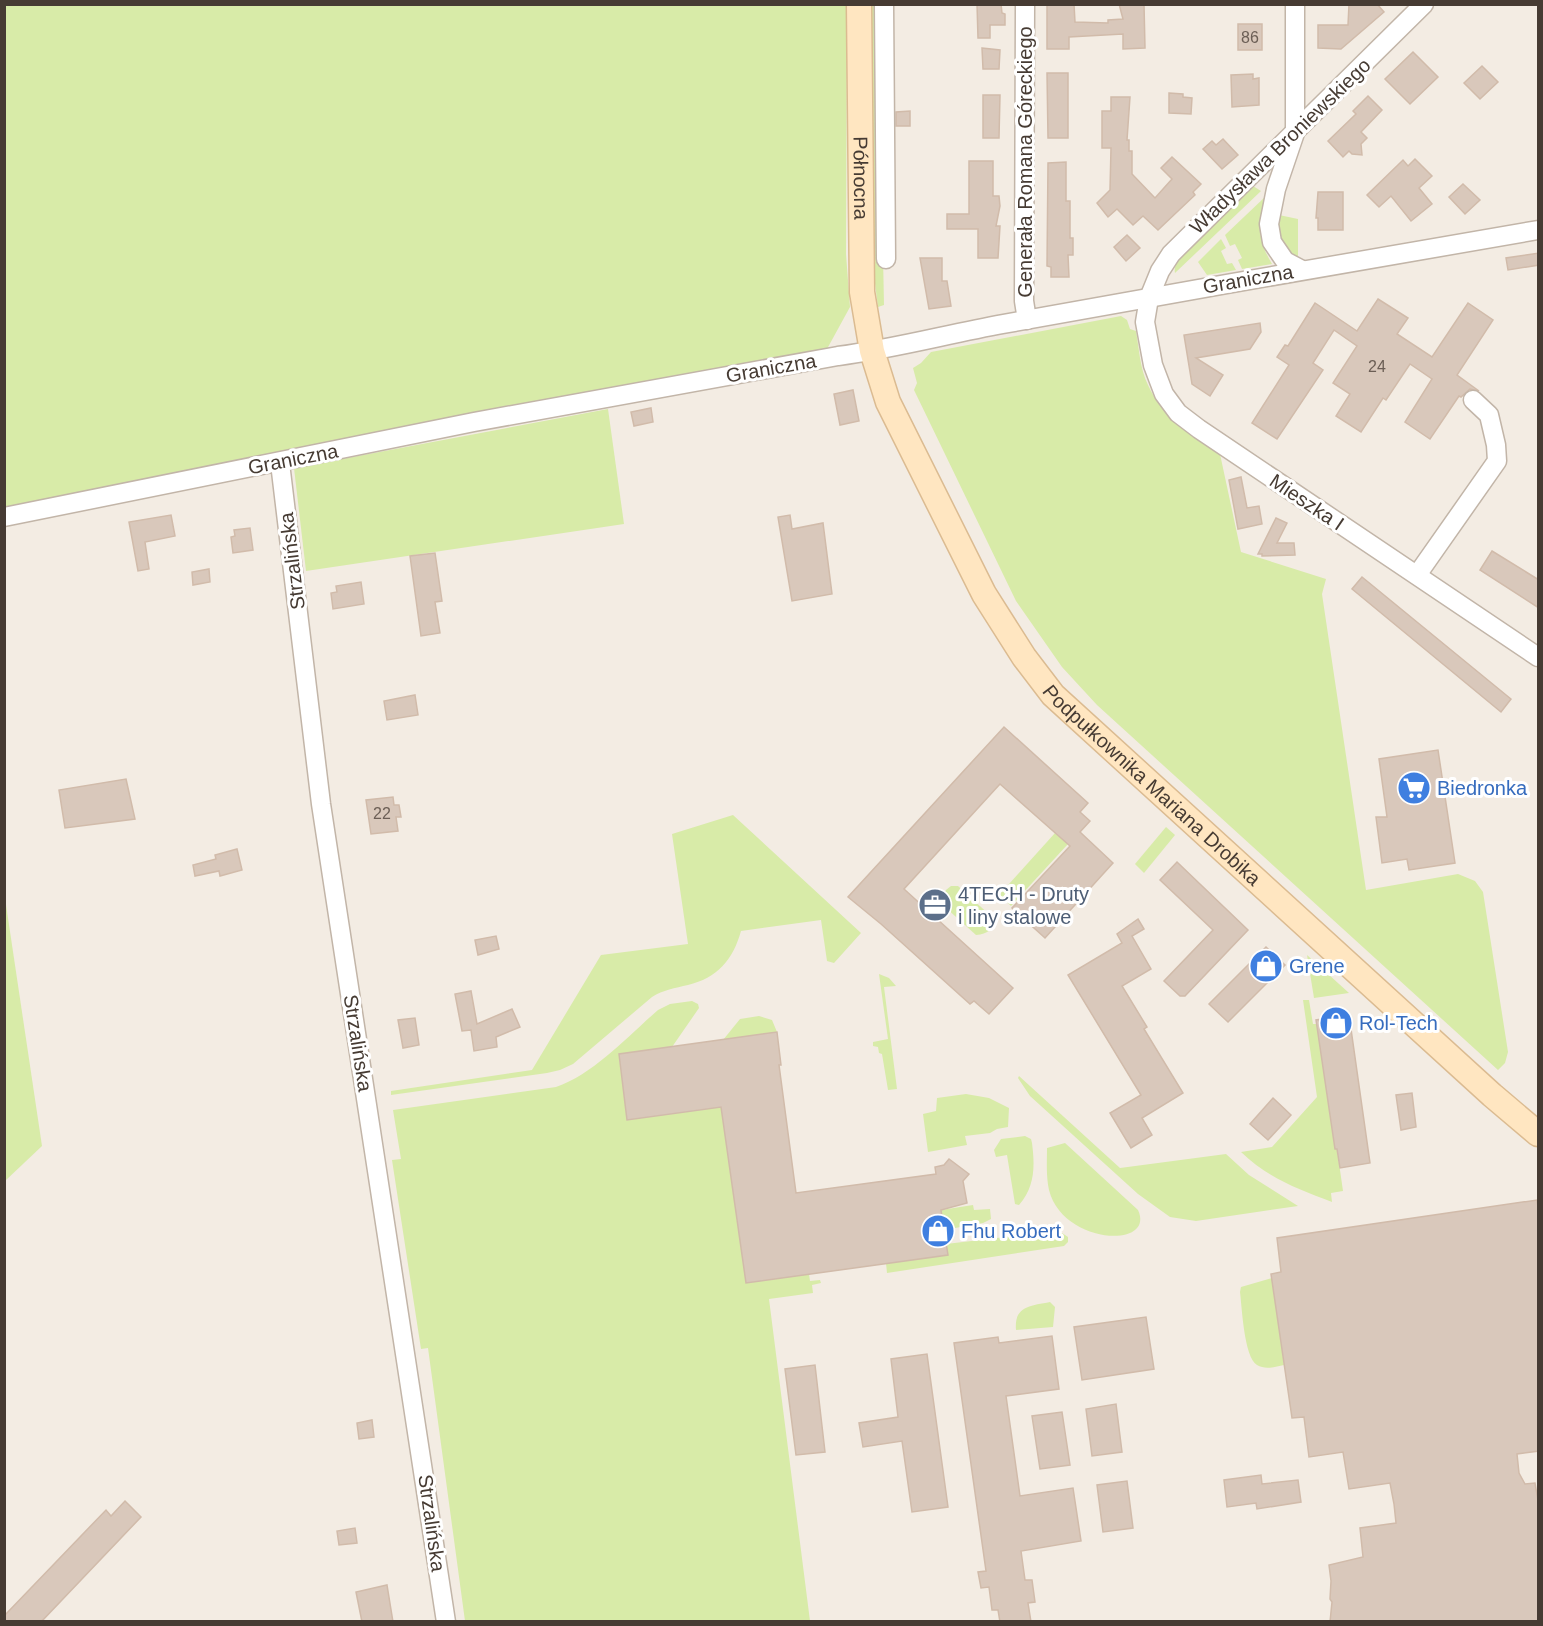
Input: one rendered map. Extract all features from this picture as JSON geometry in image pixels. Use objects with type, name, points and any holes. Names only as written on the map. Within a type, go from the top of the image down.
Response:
[{"type":"main road","name":"Północna","points":[[860,4],[862,292],[872,351]]},
{"type":"main road","name":"Podpułkownika Mariana Drobika","points":[[872,351],[888,402],[984,594],[1024,657],[1053,695],[1449,1056],[1539,1134]]},
{"type":"street","name":"Północna","points":[[884,4],[886,259]]},
{"type":"street","name":"Generała Romana Góreckiego","points":[[1025,4],[1024,301],[1027,320]]},
{"type":"street","points":[[1295,4],[1295,133],[1276,189],[1269,224],[1274,246],[1285,261],[1302,270]]},
{"type":"street","name":"Władysława Broniewskiego","points":[[1149,298],[1170,254],[1424,4]]},
{"type":"street","name":"Graniczna","points":[[4,517],[474,422],[872,351],[1302,270],[1539,230]]},
{"type":"street","name":"Mieszka I","points":[[1149,298],[1145,322],[1153,366],[1164,394],[1178,413],[1539,657]]},
{"type":"street","points":[[1417,575],[1497,460],[1495,437],[1489,415],[1473,400]]},
{"type":"street","name":"Strzalińska","points":[[280,463],[321,804],[446,1622]]},
{"type":"green space","points":[[5,5],[847,5],[846,254],[850,307],[827,349],[5,508]]},
{"type":"green space","points":[[867,5],[878,5],[884,305],[878,307],[873,268]]},
{"type":"green space","points":[[1253,186],[1261,191],[1175,273],[1176,264],[1186,251]]},
{"type":"green space","points":[[1265,197],[1260,231],[1272,264],[1242,269],[1238,260],[1242,258],[1235,244],[1230,246],[1225,235]]},
{"type":"green space","points":[[1279,215],[1298,219],[1298,259],[1281,240],[1278,229]]},
{"type":"green space","points":[[1221,239],[1226,248],[1221,251],[1227,264],[1232,263],[1236,270],[1207,275],[1198,262]]},
{"type":"green space","points":[[1121,316],[1127,320],[1130,329],[1136,331],[1141,365],[1154,397],[1179,425],[1220,454],[1241,552],[1326,579],[1322,594],[1366,890],[1458,874],[1475,881],[1483,892],[1508,1052],[1505,1063],[1498,1070],[1097,705],[1062,667],[1016,601],[914,390],[917,383],[913,368],[931,352]]},
{"type":"green space","points":[[608,409],[624,524],[306,571],[294,468]]},
{"type":"green space","points":[[733,815],[861,933],[834,963],[827,961],[821,920],[741,931],[728,959],[715,972],[698,982],[652,997],[573,1064],[547,1073],[391,1095],[391,1091],[532,1070],[601,955],[688,944],[672,834]]},
{"type":"green space","points":[[1166,827],[1175,835],[1144,873],[1135,864]]},
{"type":"green space","points":[[1055,833],[1068,844],[1011,906],[999,895]]},
{"type":"green space","points":[[951,886],[958,886],[993,918],[989,931],[976,935],[945,907],[941,898]]},
{"type":"green space","points":[[5,898],[42,1146],[4,1181]]},
{"type":"green space","points":[[1307,955],[1349,993],[1314,998]]},
{"type":"green space","points":[[879,974],[889,978],[896,986],[884,987],[897,1089],[888,1090],[882,1054],[879,1053],[878,1047],[873,1046],[873,1042],[888,1039]]},
{"type":"green space","points":[[1303,1000],[1309,1000],[1313,1024],[1317,1024],[1335,1149],[1337,1149],[1343,1191],[1331,1193],[1332,1202],[1273,1176],[1241,1152],[1272,1147],[1317,1097]]},
{"type":"green space","points":[[692,1001],[698,1004],[699,1008],[672,1047],[619,1055],[627,1120],[721,1107],[746,1283],[809,1274],[810,1281],[820,1280],[821,1283],[812,1285],[813,1293],[769,1299],[810,1621],[465,1621],[428,1348],[421,1349],[392,1160],[401,1159],[393,1110],[556,1087],[597,1064],[658,1010],[670,1004]]},
{"type":"green space","points":[[759,1016],[772,1020],[777,1032],[723,1040],[740,1019]]},
{"type":"green space","points":[[1019,1076],[1120,1168],[1226,1154],[1249,1175],[1298,1206],[1196,1221],[1170,1217],[1138,1194],[1030,1096],[1018,1078]]},
{"type":"green space","points":[[966,1094],[989,1098],[1009,1108],[1008,1127],[990,1133],[965,1136],[967,1145],[928,1152],[923,1114],[936,1111],[937,1098]]},
{"type":"green space","points":[[1025,1136],[1031,1139],[1033,1176],[1028,1191],[1019,1205],[1015,1204],[1007,1155],[996,1157],[994,1150],[1001,1139]]},
{"type":"green space","points":[[1065,1143],[1138,1210],[1140,1223],[1134,1231],[1121,1235],[1105,1235],[1088,1231],[1071,1222],[1058,1208],[1048,1185],[1047,1148]]},
{"type":"green space","points":[[973,1205],[974,1210],[990,1209],[991,1219],[983,1223],[944,1230],[941,1210]]},
{"type":"green space","points":[[1049,1232],[1062,1233],[1068,1237],[1068,1242],[1064,1246],[887,1273],[886,1263],[947,1255],[946,1244]]},
{"type":"green space","points":[[1272,1278],[1284,1365],[1267,1368],[1257,1365],[1249,1352],[1244,1332],[1240,1292],[1241,1287]]},
{"type":"green space","points":[[1050,1302],[1055,1307],[1053,1327],[1016,1330],[1018,1316],[1025,1308]]},
{"type":"building","points":[[977,4],[1001,4],[1002,13],[1005,14],[1005,25],[990,25],[990,38],[978,38]]},
{"type":"building","points":[[1047,4],[1074,4],[1075,22],[1108,23],[1108,20],[1123,19],[1119,4],[1144,4],[1145,48],[1123,49],[1123,34],[1069,37],[1069,49],[1047,49]]},
{"type":"building","points":[[1349,4],[1377,4],[1384,12],[1341,49],[1318,48],[1318,25],[1348,25]]},
{"type":"building","points":[[1238,24],[1262,24],[1262,50],[1238,50]]},
{"type":"building","points":[[982,48],[1000,50],[999,69],[983,69]]},
{"type":"building","points":[[1413,52],[1438,77],[1410,104],[1385,79]]},
{"type":"building","points":[[1482,66],[1498,82],[1480,99],[1464,83]]},
{"type":"building","points":[[1047,73],[1068,73],[1068,138],[1048,138]]},
{"type":"building","points":[[1253,74],[1253,79],[1259,78],[1259,105],[1232,107],[1231,75]]},
{"type":"building","points":[[1169,93],[1183,94],[1183,97],[1192,98],[1191,114],[1169,113]]},
{"type":"building","points":[[983,95],[1000,95],[999,138],[983,138]]},
{"type":"building","points":[[1368,96],[1382,110],[1361,132],[1367,138],[1361,144],[1362,155],[1352,154],[1349,151],[1343,157],[1328,141],[1356,114],[1353,111]]},
{"type":"building","points":[[1111,97],[1130,97],[1127,140],[1129,140],[1129,151],[1132,151],[1132,174],[1155,198],[1172,179],[1161,168],[1172,157],[1201,184],[1193,192],[1195,195],[1158,230],[1143,216],[1133,225],[1117,209],[1108,217],[1097,203],[1110,190],[1111,148],[1102,148],[1102,111],[1111,111]]},
{"type":"building","points":[[910,111],[910,126],[896,126],[896,112]]},
{"type":"building","points":[[1223,139],[1238,155],[1222,169],[1203,149],[1212,141],[1216,145]]},
{"type":"building","points":[[1415,159],[1432,176],[1419,188],[1432,204],[1411,221],[1391,196],[1379,207],[1367,195],[1403,160],[1408,166]]},
{"type":"building","points":[[969,161],[993,161],[993,196],[999,196],[1000,206],[996,226],[1000,226],[998,258],[978,258],[978,229],[947,229],[947,214],[969,214]]},
{"type":"building","points":[[1066,162],[1066,201],[1070,201],[1070,238],[1073,238],[1073,255],[1068,255],[1069,277],[1051,277],[1051,267],[1047,266],[1048,163]]},
{"type":"building","points":[[1463,184],[1480,200],[1465,214],[1449,197]]},
{"type":"building","points":[[1318,192],[1343,192],[1343,230],[1318,230],[1318,218],[1316,218]]},
{"type":"building","points":[[1127,235],[1140,248],[1126,261],[1114,247]]},
{"type":"building","points":[[1539,253],[1539,265],[1508,270],[1506,258]]},
{"type":"building","points":[[920,258],[942,258],[942,281],[947,281],[951,306],[929,309]]},
{"type":"building","points":[[1378,299],[1408,318],[1397,334],[1432,357],[1468,303],[1493,320],[1457,375],[1479,391],[1470,389],[1461,397],[1459,396],[1430,439],[1405,422],[1432,379],[1410,364],[1386,400],[1383,398],[1361,432],[1336,416],[1350,394],[1333,383],[1357,346],[1334,330],[1313,363],[1323,370],[1277,439],[1252,423],[1289,365],[1277,357],[1285,345],[1288,346],[1315,303],[1357,331]]},
{"type":"building","points":[[1260,323],[1261,332],[1250,349],[1196,358],[1223,375],[1210,396],[1192,384],[1184,335]]},
{"type":"building","points":[[853,390],[859,421],[840,425],[834,394]]},
{"type":"building","points":[[651,408],[653,422],[634,426],[631,412]]},
{"type":"building","points":[[1241,477],[1247,508],[1259,506],[1262,524],[1238,529],[1229,480]]},
{"type":"building","points":[[171,515],[175,536],[145,542],[149,569],[138,571],[129,522]]},
{"type":"building","points":[[790,515],[792,529],[823,523],[832,594],[792,601],[778,517]]},
{"type":"building","points":[[1276,518],[1287,523],[1277,543],[1294,543],[1295,555],[1262,556],[1258,554]]},
{"type":"building","points":[[250,528],[253,550],[233,553],[231,537],[235,536],[234,530]]},
{"type":"building","points":[[1492,551],[1539,580],[1539,608],[1480,570]]},
{"type":"building","points":[[435,553],[442,601],[435,602],[440,633],[421,636],[410,556]]},
{"type":"building","points":[[209,569],[210,582],[193,585],[192,572]]},
{"type":"building","points":[[1362,577],[1511,699],[1501,712],[1352,589]]},
{"type":"building","points":[[361,582],[364,604],[333,609],[331,593],[337,592],[336,586]]},
{"type":"building","points":[[415,695],[418,715],[387,720],[384,701]]},
{"type":"building","points":[[1004,727],[1088,803],[1080,812],[1090,821],[1080,832],[1113,863],[1045,938],[1012,908],[1070,846],[1000,784],[904,889],[1013,988],[989,1014],[974,1001],[970,1004],[848,897]]},
{"type":"building","name":"Biedronka","points":[[1438,750],[1455,863],[1409,870],[1407,859],[1382,863],[1376,817],[1387,817],[1379,759]]},
{"type":"building","points":[[126,779],[135,819],[65,828],[59,790]]},
{"type":"building","points":[[393,797],[394,805],[399,805],[401,817],[396,817],[398,831],[371,834],[366,800]]},
{"type":"building","points":[[237,849],[242,870],[220,876],[219,871],[195,876],[193,865],[216,859],[215,855]]},
{"type":"building","points":[[1177,862],[1248,930],[1185,996],[1180,996],[1164,981],[1213,930],[1160,880]]},
{"type":"building","points":[[1138,919],[1144,929],[1132,936],[1151,969],[1122,986],[1147,1027],[1144,1029],[1183,1093],[1142,1118],[1152,1135],[1131,1148],[1110,1113],[1141,1095],[1068,975],[1122,943],[1117,934]]},
{"type":"building","points":[[496,936],[499,949],[478,955],[475,940]]},
{"type":"building","points":[[1266,947],[1285,965],[1228,1022],[1209,1004]]},
{"type":"building","points":[[471,991],[477,1024],[512,1009],[520,1027],[496,1037],[497,1047],[474,1051],[471,1030],[462,1031],[455,994]]},
{"type":"building","points":[[1349,1015],[1370,1163],[1340,1168],[1337,1149],[1335,1149],[1316,1020]]},
{"type":"building","points":[[415,1018],[419,1045],[403,1048],[398,1020]]},
{"type":"building","points":[[777,1032],[781,1065],[779,1065],[796,1193],[936,1174],[935,1167],[944,1165],[949,1159],[969,1174],[963,1181],[967,1203],[941,1210],[948,1255],[746,1283],[721,1107],[627,1120],[619,1054]]},
{"type":"building","points":[[1412,1093],[1416,1127],[1401,1130],[1396,1095]]},
{"type":"building","points":[[1273,1098],[1291,1115],[1268,1140],[1250,1124]]},
{"type":"building","points":[[1537,1200],[1539,1214],[1539,1451],[1517,1454],[1519,1473],[1525,1484],[1535,1483],[1539,1506],[1539,1622],[1330,1622],[1332,1602],[1329,1565],[1363,1557],[1360,1528],[1396,1523],[1394,1504],[1390,1483],[1349,1489],[1343,1452],[1309,1457],[1304,1417],[1292,1418],[1271,1274],[1281,1272],[1277,1238]]},
{"type":"building","points":[[1146,1317],[1154,1369],[1082,1380],[1074,1327]]},
{"type":"building","points":[[1052,1336],[1059,1389],[1006,1396],[1020,1496],[1073,1488],[1081,1541],[1021,1551],[1025,1580],[1032,1580],[1035,1602],[1028,1603],[1031,1622],[1000,1622],[998,1610],[992,1610],[989,1587],[981,1588],[978,1572],[986,1571],[954,1343],[998,1337],[999,1343]]},
{"type":"building","points":[[927,1354],[948,1507],[912,1512],[902,1441],[863,1447],[859,1423],[898,1417],[891,1359]]},
{"type":"building","points":[[815,1365],[825,1452],[796,1455],[785,1369]]},
{"type":"building","points":[[1116,1404],[1122,1452],[1092,1456],[1086,1409]]},
{"type":"building","points":[[1062,1412],[1070,1465],[1040,1469],[1032,1416]]},
{"type":"building","points":[[372,1420],[374,1437],[359,1439],[357,1423]]},
{"type":"building","points":[[1261,1475],[1262,1484],[1298,1480],[1301,1502],[1257,1509],[1256,1503],[1227,1507],[1224,1480]]},
{"type":"building","points":[[1127,1481],[1133,1528],[1103,1532],[1097,1485]]},
{"type":"building","points":[[125,1501],[141,1517],[41,1622],[4,1622],[4,1616],[106,1510],[111,1516]]},
{"type":"building","points":[[355,1528],[357,1543],[339,1545],[337,1531]]},
{"type":"building","points":[[387,1585],[393,1622],[362,1622],[356,1592]]},
{"type":"place","name":"Biedronka","points":[[1414,788]]},
{"type":"place","name":"4TECH - Druty i liny stalowe","points":[[935,905]]},
{"type":"place","name":"Grene","points":[[1266,966]]},
{"type":"place","name":"Rol-Tech","points":[[1336,1023]]},
{"type":"place","name":"Fhu Robert","points":[[938,1231]]}]
